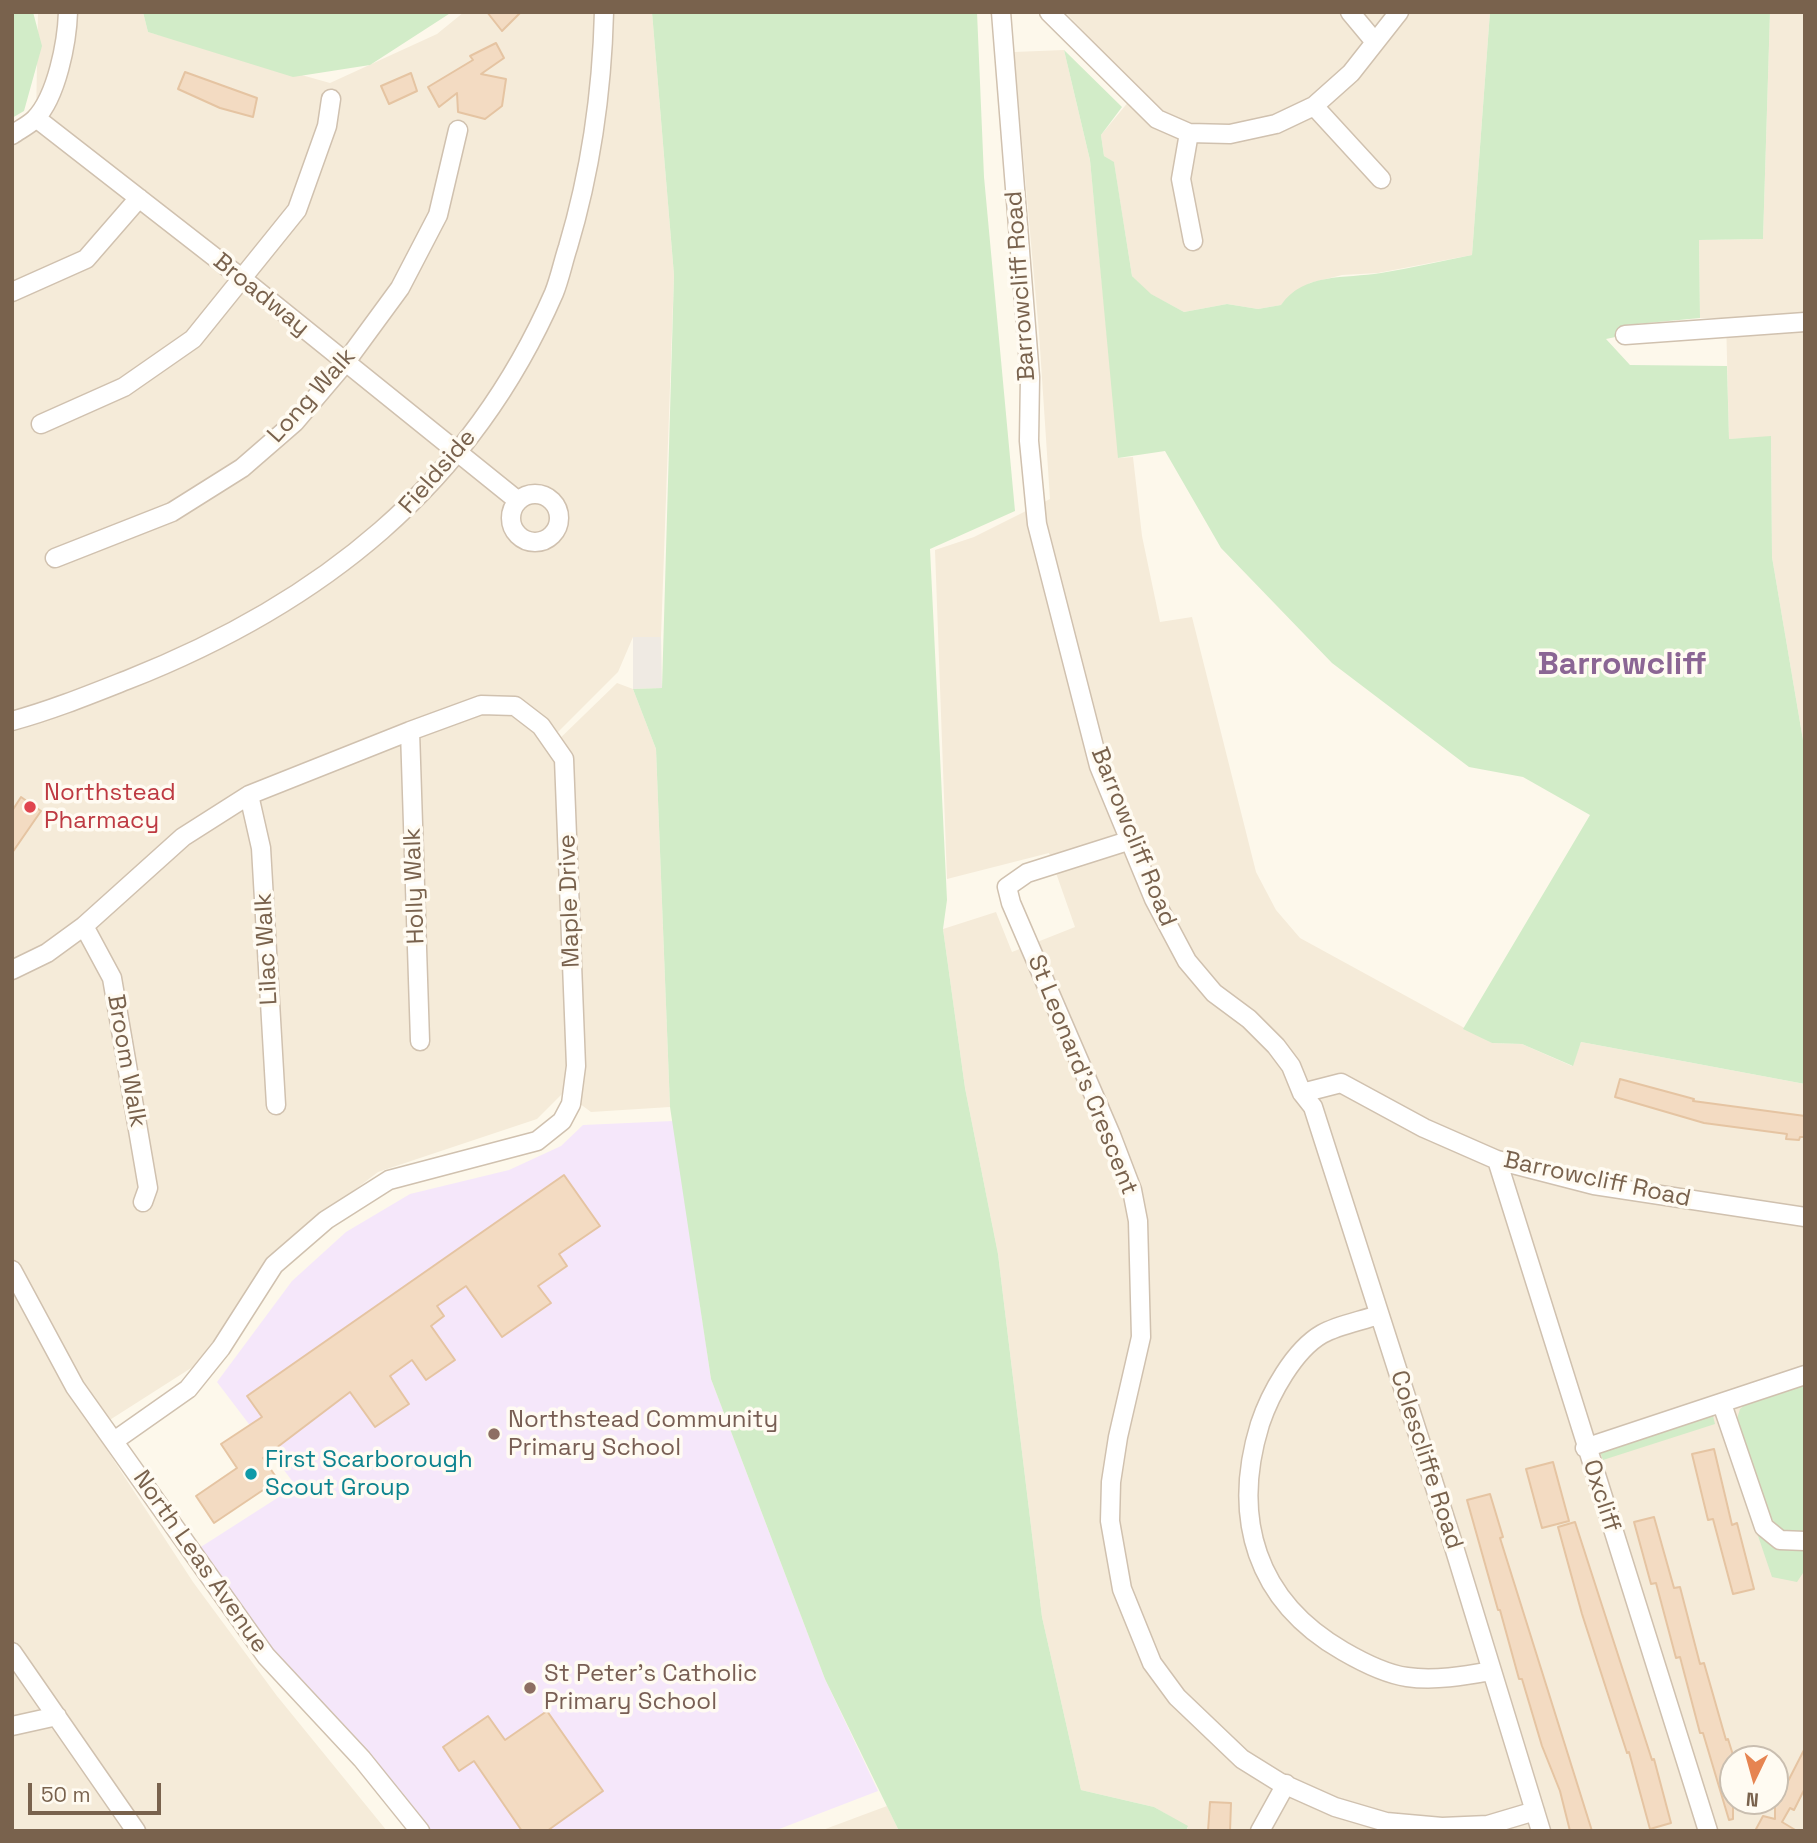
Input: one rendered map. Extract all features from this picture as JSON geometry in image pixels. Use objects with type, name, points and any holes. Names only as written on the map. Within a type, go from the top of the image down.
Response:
[{"type":"street","points":[[12,135],[36,118],[54,82],[67,43],[68,12]]},
{"type":"street","name":"Fieldside","points":[[12,721],[49,711],[164,665],[247,625],[327,575],[393,523],[459,453],[503,392],[555,291],[576,219],[591,153],[600,97],[604,12]]},
{"type":"street","name":"Barrowcliff Road","points":[[1001,12],[1030,377],[1029,441],[1037,524],[1099,766],[1154,899],[1187,961],[1214,993],[1249,1019],[1276,1046],[1291,1066],[1302,1093],[1341,1083],[1424,1128],[1497,1160],[1594,1185],[1805,1217]]},
{"type":"street","points":[[1049,12],[1157,119],[1189,133],[1241,131],[1276,124],[1314,106],[1351,73],[1399,12]]},
{"type":"street","points":[[1350,12],[1375,42]]},
{"type":"street","points":[[41,424],[124,387],[193,339],[244,280],[297,210],[327,126],[331,99]]},
{"type":"street","points":[[1314,106],[1381,180]]},
{"type":"street","name":"Broadway","points":[[36,118],[244,280],[517,500]]},
{"type":"street","name":"Long Walk","points":[[54,558],[173,512],[242,468],[295,422],[345,363],[400,288],[438,215],[458,130]]},
{"type":"street","points":[[1189,133],[1181,179],[1193,241]]},
{"type":"street","points":[[12,292],[86,259],[139,198]]},
{"type":"street","points":[[1625,335],[1805,322]]},
{"type":"street","name":"Maple Drive","points":[[12,970],[47,953],[84,926],[183,837],[249,795],[410,731],[481,705],[514,706],[541,726],[564,759],[576,1066],[571,1104],[562,1121],[537,1141],[389,1180],[326,1220],[274,1265],[221,1348],[188,1389],[114,1441]]},
{"type":"street","name":"Holly Walk","points":[[410,731],[420,1041]]},
{"type":"street","name":"Lilac Walk","points":[[249,795],[261,848],[276,1105]]},
{"type":"street","name":"St Leonard's Crescent","points":[[1131,840],[1027,873],[1007,887],[1011,903],[1111,1135],[1132,1190],[1138,1221],[1141,1337],[1118,1437],[1111,1482],[1110,1521],[1122,1589],[1152,1663],[1177,1697],[1242,1759],[1335,1807],[1386,1822],[1442,1827],[1488,1825],[1535,1811]]},
{"type":"street","name":"Broom Walk","points":[[84,926],[112,978],[148,1188],[143,1202]]},
{"type":"street","name":"Colescliffe Road","points":[[1302,1093],[1312,1107],[1541,1831]]},
{"type":"street","name":"Oxcliff","points":[[1497,1160],[1585,1448],[1708,1831]]},
{"type":"street","name":"North Leas Avenue","points":[[12,1270],[75,1387],[266,1656],[362,1759],[420,1831]]},
{"type":"street","points":[[1378,1315],[1322,1334],[1287,1368],[1265,1409],[1249,1460],[1247,1507],[1262,1566],[1284,1603],[1315,1635],[1362,1662],[1406,1677],[1457,1677],[1491,1671]]},
{"type":"street","points":[[1585,1448],[1805,1375]]},
{"type":"street","points":[[1722,1404],[1764,1527],[1780,1541],[1805,1541]]},
{"type":"street","points":[[12,1652],[136,1831]]},
{"type":"street","points":[[12,1726],[57,1716]]},
{"type":"street","points":[[1260,1831],[1286,1783]]},
{"type":"shaded area","points":[[38,12],[143,12],[148,32],[330,83],[437,34],[464,12],[652,12],[674,275],[661,637],[633,637],[618,672],[553,737],[551,747],[617,683],[633,689],[656,749],[670,1107],[591,1112],[564,1092],[537,1119],[378,1172],[270,1255],[199,1363],[94,1430],[193,1582],[277,1696],[387,1831],[12,1831],[12,125],[36,118]]},
{"type":"shaded area","points":[[1065,12],[1490,12],[1472,255],[1378,273],[1342,275],[1310,283],[1281,305],[1258,309],[1227,304],[1184,312],[1150,294],[1132,276],[1114,163],[1104,156],[1101,135],[1139,89]]},
{"type":"shaded area","points":[[1770,12],[1805,12],[1805,752],[1772,557],[1771,437],[1729,439],[1726,318],[1700,318],[1699,240],[1763,239]]},
{"type":"shaded area","points":[[1064,50],[1090,160],[1119,458],[1133,457],[1142,536],[1160,622],[1192,617],[1256,872],[1276,910],[1300,938],[1492,1043],[1522,1044],[1572,1066],[1581,1042],[1805,1084],[1805,1831],[1186,1831],[1188,1827],[1154,1807],[1081,1790],[1042,1617],[998,1254],[965,1088],[943,929],[996,912],[1012,952],[1075,927],[1049,853],[947,879],[935,550],[974,537],[1050,499],[1039,333],[1014,52]]},
{"type":"shaded area","points":[[633,637],[661,637],[662,688],[633,689]]},
{"type":"shaded area","name":"Northstead Community Primary School","points":[[673,1121],[711,1379],[825,1679],[878,1791],[774,1831],[419,1831],[266,1656],[193,1552],[296,1486],[217,1382],[292,1281],[346,1232],[410,1194],[509,1170],[561,1146],[583,1125]]},
{"type":"shaded area","points":[[887,1806],[899,1831],[820,1831]]},
{"type":"green space","points":[[12,12],[33,12],[42,46],[24,111],[12,118]]},
{"type":"green space","points":[[143,12],[452,12],[370,65],[293,77],[148,32]]},
{"type":"green space","points":[[652,12],[977,12],[984,177],[1015,511],[930,549],[947,900],[943,929],[965,1088],[998,1254],[1042,1617],[1081,1790],[1154,1807],[1188,1826],[1186,1831],[899,1831],[825,1679],[711,1379],[670,1107],[656,749],[633,689],[662,688],[674,275]]},
{"type":"green space","points":[[1490,12],[1770,12],[1763,239],[1699,240],[1700,318],[1626,325],[1625,335],[1606,339],[1630,365],[1727,366],[1729,439],[1771,436],[1772,557],[1805,752],[1805,1084],[1581,1042],[1573,1066],[1522,1044],[1492,1043],[1463,1029],[1590,815],[1523,777],[1469,767],[1332,663],[1221,548],[1165,451],[1118,458],[1090,160],[1064,50],[1122,107],[1101,135],[1104,156],[1114,162],[1132,276],[1151,294],[1184,312],[1227,304],[1258,309],[1281,305],[1290,294],[1313,282],[1381,273],[1472,255]]},
{"type":"green space","points":[[1805,1385],[1805,1531],[1791,1532],[1779,1527],[1766,1507],[1747,1459],[1737,1419],[1740,1409],[1747,1403]]},
{"type":"green space","points":[[1713,1416],[1715,1424],[1603,1460],[1600,1452]]},
{"type":"green space","points":[[1755,1527],[1777,1548],[1805,1549],[1805,1570],[1797,1582],[1772,1577]]},
{"type":"building","points":[[487,12],[521,12],[502,31]]},
{"type":"building","points":[[496,43],[504,58],[481,74],[506,79],[502,106],[485,119],[458,112],[457,93],[439,107],[428,87],[473,60],[470,56]]},
{"type":"building","points":[[185,72],[257,98],[253,117],[220,108],[178,89]]},
{"type":"building","points":[[411,73],[417,91],[389,104],[381,86]]},
{"type":"building","points":[[21,797],[41,811],[12,853],[12,811]]},
{"type":"building","points":[[1620,1079],[1694,1099],[1693,1101],[1805,1116],[1805,1137],[1800,1137],[1799,1140],[1786,1139],[1787,1134],[1704,1123],[1615,1097]]},
{"type":"building","points":[[564,1175],[600,1226],[559,1254],[567,1266],[538,1286],[551,1303],[502,1337],[466,1286],[437,1306],[444,1316],[431,1326],[455,1360],[426,1380],[412,1360],[390,1376],[409,1404],[375,1427],[350,1392],[263,1458],[278,1480],[214,1523],[196,1496],[237,1468],[221,1444],[262,1417],[247,1396]]},
{"type":"building","points":[[1714,1449],[1732,1525],[1737,1523],[1754,1589],[1733,1594],[1713,1519],[1708,1520],[1692,1454]]},
{"type":"building","points":[[1553,1462],[1569,1521],[1542,1528],[1526,1469]]},
{"type":"building","points":[[1490,1494],[1503,1537],[1500,1538],[1592,1831],[1570,1831],[1560,1791],[1542,1746],[1522,1679],[1519,1679],[1498,1610],[1467,1500]]},
{"type":"building","points":[[1654,1517],[1674,1588],[1680,1587],[1700,1664],[1704,1663],[1726,1740],[1728,1739],[1730,1745],[1719,1745],[1719,1787],[1703,1733],[1700,1733],[1680,1657],[1676,1658],[1656,1583],[1651,1584],[1634,1522]]},
{"type":"building","points":[[1575,1522],[1652,1760],[1654,1759],[1671,1823],[1650,1829],[1629,1752],[1627,1753],[1582,1614],[1558,1527]]},
{"type":"building","points":[[547,1711],[603,1791],[547,1831],[522,1831],[474,1761],[459,1771],[443,1747],[488,1716],[505,1740]]},
{"type":"building","points":[[1805,1748],[1805,1788],[1794,1810],[1789,1810],[1789,1779]]},
{"type":"building","points":[[1210,1802],[1231,1803],[1230,1831],[1208,1831]]},
{"type":"building","points":[[1775,1815],[1786,1815],[1782,1822],[1797,1831],[1755,1831],[1763,1816],[1775,1819]]},
{"type":"place","name":"Northstead Pharmacy","points":[[30,807]]},
{"type":"place","name":"Northstead Community Primary School","points":[[494,1434]]},
{"type":"place","name":"First Scarborough Scout Group","points":[[251,1474]]},
{"type":"place","name":"St Peter's Catholic Primary School","points":[[530,1688]]},
{"type":"district","name":"Barrowcliff","points":[[1622,665]]}]
